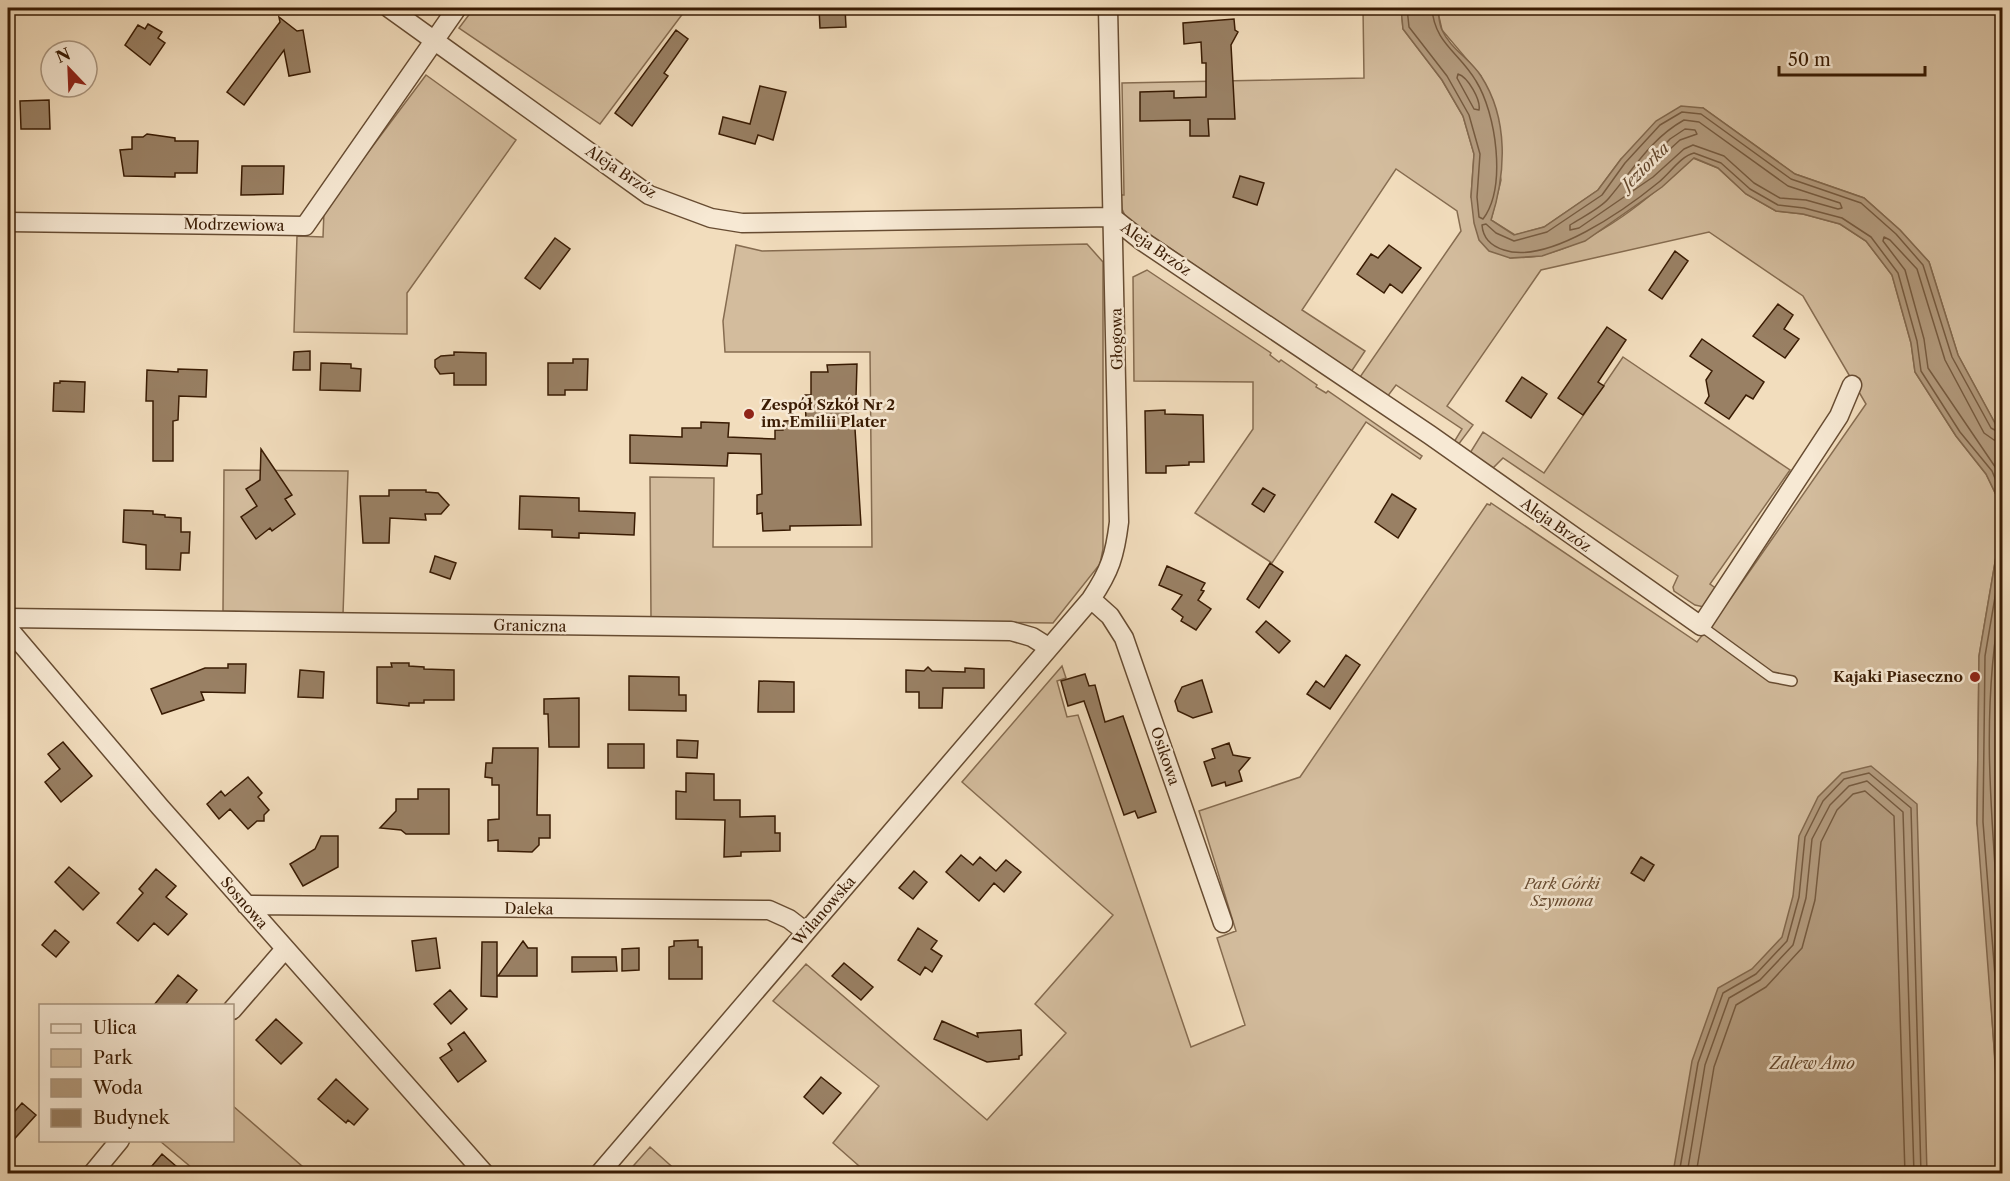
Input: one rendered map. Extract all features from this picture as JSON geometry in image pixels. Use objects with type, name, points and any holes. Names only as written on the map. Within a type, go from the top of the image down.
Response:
[{"type":"street","name":"Aleja Brzóz","points":[[389,8],[649,195],[711,218],[742,223],[1112,217],[1142,241],[1430,435],[1701,626]]},
{"type":"street","points":[[434,39],[457,8]]},
{"type":"street","name":"Głogowa","points":[[1048,647],[1091,599],[1108,574],[1114,558],[1119,522],[1116,262],[1112,217],[1108,8]]},
{"type":"street","name":"Modrzewiowa","points":[[8,222],[305,226],[434,39]]},
{"type":"street","points":[[1701,626],[1839,416],[1851,385]]},
{"type":"street","name":"Osikowa","points":[[1091,599],[1110,616],[1124,638],[1223,923]]},
{"type":"street","name":"Graniczna","points":[[8,618],[1011,632],[1032,637],[1048,647]]},
{"type":"street","name":"Sosnowa","points":[[8,628],[246,905],[484,1173]]},
{"type":"street","name":"Wilanowska","points":[[599,1173],[1048,647]]},
{"type":"street","name":"Daleka","points":[[246,905],[769,910],[789,918],[806,932]]},
{"type":"street","points":[[234,1008],[285,949]]},
{"type":"street","points":[[92,1173],[118,1142]]},
{"type":"lane","name":"Aleja Brzóz","points":[[1701,626],[1771,677],[1792,681]]},
{"type":"green space","points":[[474,8],[687,8],[600,124],[459,28]]},
{"type":"green space","name":"Park Górki Szymona","points":[[1363,8],[1401,8],[1403,29],[1442,80],[1463,116],[1474,154],[1471,197],[1510,258],[1538,256],[1583,240],[1642,202],[1693,158],[1718,168],[1746,194],[1776,211],[1803,214],[1840,224],[1866,241],[1892,275],[1911,343],[1915,372],[1956,436],[1986,474],[2000,503],[1998,545],[1979,656],[1977,823],[1981,845],[2002,1173],[867,1173],[833,1143],[879,1086],[773,1001],[806,964],[987,1120],[1066,1033],[1035,1004],[1113,915],[962,782],[1062,666],[1066,678],[1057,681],[1067,717],[1078,715],[1191,1047],[1245,1025],[1217,938],[1236,931],[1199,811],[1300,777],[1487,504],[1491,503],[1697,642],[1731,598],[1866,404],[1803,296],[1709,232],[1541,270],[1447,406],[1473,425],[1458,445],[1454,442],[1462,429],[1396,385],[1387,397],[1360,377],[1461,231],[1457,211],[1396,169],[1302,310],[1365,351],[1351,372],[1126,218],[1122,209],[1121,195],[1124,195],[1122,83],[1364,78]]},
{"type":"green space","points":[[1437,8],[2002,8],[2002,429],[1996,425],[1958,355],[1929,262],[1900,230],[1864,198],[1795,174],[1703,108],[1621,159],[1598,190],[1544,227],[1515,235],[1491,220],[1501,180],[1481,76],[1442,30]]},
{"type":"green space","points":[[426,75],[516,140],[407,293],[407,334],[294,332],[297,236],[323,237],[324,211]]},
{"type":"green space","points":[[1087,244],[1103,262],[1103,549],[1100,564],[1053,623],[651,618],[650,477],[714,478],[713,547],[872,547],[870,352],[725,352],[723,321],[736,245],[762,251]]},
{"type":"green space","points":[[1147,270],[1271,353],[1270,355],[1279,362],[1281,360],[1317,385],[1316,387],[1326,393],[1328,391],[1422,456],[1420,459],[1366,422],[1272,563],[1195,513],[1253,429],[1253,382],[1134,381],[1133,277]]},
{"type":"green space","points":[[1623,357],[1790,470],[1710,584],[1721,592],[1704,607],[1695,605],[1674,591],[1673,587],[1678,576],[1503,458],[1493,468],[1470,453],[1483,432],[1544,473]]},
{"type":"green space","points":[[224,470],[348,471],[343,614],[223,611]]},
{"type":"green space","points":[[234,1107],[310,1173],[198,1173],[161,1142],[234,1142]]},
{"type":"green space","points":[[650,1147],[679,1173],[627,1173]]},
{"type":"water","name":"Jeziorka","points":[[1401,8],[1437,8],[1441,28],[1455,48],[1477,70],[1490,93],[1500,128],[1502,147],[1500,184],[1491,220],[1514,235],[1544,227],[1598,190],[1621,159],[1656,121],[1681,106],[1703,108],[1795,174],[1864,198],[1900,230],[1929,262],[1958,355],[1996,425],[2002,429],[2002,740],[2000,767],[2002,797],[2002,1151],[1977,823],[1979,656],[1998,545],[2000,503],[1986,474],[1956,436],[1915,372],[1911,343],[1892,275],[1866,241],[1840,224],[1803,214],[1776,211],[1746,194],[1718,168],[1694,158],[1662,187],[1585,241],[1542,256],[1510,258],[1489,251],[1479,240],[1474,223],[1471,197],[1474,154],[1463,116],[1442,80],[1403,29]]},
{"type":"water","name":"Zalew Amo","points":[[1871,766],[1917,804],[1927,1173],[1673,1173],[1692,1061],[1718,988],[1752,969],[1782,937],[1793,896],[1799,836],[1818,797],[1842,773]]},
{"type":"building","points":[[819,8],[845,8],[846,27],[820,28]]},
{"type":"building","points":[[279,17],[297,31],[303,30],[310,72],[289,76],[284,50],[244,105],[227,92],[280,22]]},
{"type":"building","points":[[1234,19],[1235,30],[1238,32],[1231,45],[1235,119],[1208,119],[1209,136],[1190,136],[1190,120],[1140,121],[1140,92],[1174,91],[1174,98],[1206,97],[1206,63],[1202,63],[1201,42],[1184,44],[1183,23]]},
{"type":"building","points":[[148,24],[162,32],[158,38],[165,43],[150,65],[125,45],[138,25],[145,29]]},
{"type":"building","points":[[676,30],[688,39],[664,73],[668,76],[632,126],[615,113]]},
{"type":"building","points":[[760,86],[786,92],[773,140],[758,135],[755,144],[719,134],[723,117],[750,124]]},
{"type":"building","points":[[49,100],[50,129],[21,129],[20,101]]},
{"type":"building","points":[[147,134],[175,138],[175,141],[198,141],[197,173],[175,173],[175,177],[124,176],[120,150],[132,149],[132,137],[143,137]]},
{"type":"building","points":[[242,166],[284,166],[283,194],[241,195]]},
{"type":"building","points":[[1240,176],[1264,183],[1257,205],[1233,197]]},
{"type":"building","points":[[555,238],[570,249],[540,289],[525,278]]},
{"type":"building","points":[[1389,245],[1421,268],[1402,293],[1390,284],[1384,293],[1357,274],[1371,254],[1378,258]]},
{"type":"building","points":[[1675,251],[1688,261],[1662,299],[1649,290]]},
{"type":"building","points":[[1778,304],[1793,315],[1784,329],[1799,339],[1785,358],[1753,336]]},
{"type":"building","points":[[1607,327],[1626,340],[1598,382],[1604,386],[1583,415],[1558,398]]},
{"type":"building","points":[[1702,339],[1764,382],[1753,399],[1746,395],[1729,419],[1705,403],[1709,396],[1706,380],[1712,371],[1690,356]]},
{"type":"building","points":[[310,351],[310,370],[293,370],[294,352]]},
{"type":"building","points":[[454,352],[486,353],[486,385],[454,385],[454,373],[440,374],[435,367],[435,360],[441,356],[454,355]]},
{"type":"building","points":[[573,359],[588,359],[587,390],[565,390],[565,395],[548,395],[548,363],[573,363]]},
{"type":"building","points":[[321,363],[351,364],[351,368],[361,369],[360,391],[320,390]]},
{"type":"building","name":"Zespół Szkół Nr 2 im. Emilii Plater","points":[[857,364],[855,429],[861,525],[790,526],[790,530],[763,531],[762,513],[757,514],[757,495],[762,494],[761,454],[728,453],[727,466],[630,463],[630,435],[682,437],[682,428],[701,428],[701,422],[729,423],[728,437],[775,439],[775,430],[783,430],[784,421],[806,420],[805,395],[811,395],[811,372],[828,372],[827,365]]},
{"type":"building","points":[[178,369],[207,370],[206,397],[179,396],[178,420],[173,421],[173,461],[153,461],[153,401],[146,401],[147,370],[178,372]]},
{"type":"building","points":[[1522,377],[1547,394],[1531,418],[1506,401]]},
{"type":"building","points":[[60,381],[85,382],[84,412],[53,411],[54,383],[60,383]]},
{"type":"building","points":[[1165,410],[1165,414],[1203,415],[1204,462],[1166,466],[1166,473],[1146,473],[1145,411]]},
{"type":"building","points":[[261,449],[292,495],[285,499],[295,514],[272,531],[270,528],[256,539],[241,517],[257,506],[246,489],[260,480]]},
{"type":"building","points":[[1263,488],[1275,495],[1264,512],[1252,504]]},
{"type":"building","points":[[389,490],[426,490],[426,492],[438,493],[449,505],[441,514],[425,514],[426,520],[390,518],[389,543],[363,543],[360,496],[389,496]]},
{"type":"building","points":[[1392,494],[1416,509],[1398,538],[1375,522]]},
{"type":"building","points":[[520,496],[579,498],[579,511],[635,513],[634,535],[579,533],[579,538],[552,537],[552,530],[519,529]]},
{"type":"building","points":[[124,510],[153,511],[153,514],[165,515],[165,517],[181,518],[181,532],[190,532],[189,553],[181,553],[180,570],[146,569],[146,545],[123,542]]},
{"type":"building","points":[[435,556],[456,563],[450,579],[430,572]]},
{"type":"building","points":[[1270,563],[1283,572],[1259,608],[1247,599]]},
{"type":"building","points":[[1167,566],[1205,583],[1201,590],[1204,591],[1198,600],[1211,609],[1196,630],[1181,621],[1183,617],[1172,609],[1182,595],[1159,585]]},
{"type":"building","points":[[1266,621],[1290,641],[1279,653],[1256,632]]},
{"type":"building","points":[[1346,655],[1360,665],[1330,709],[1307,694],[1316,681],[1324,687]]},
{"type":"building","points":[[391,663],[409,663],[409,666],[424,667],[424,669],[454,670],[454,700],[424,700],[424,703],[409,703],[409,706],[377,703],[377,667],[392,667]]},
{"type":"building","points":[[228,664],[246,664],[245,693],[201,692],[204,700],[162,714],[151,689],[205,668],[228,668]]},
{"type":"building","points":[[928,667],[932,671],[965,672],[965,668],[984,669],[984,688],[943,688],[942,708],[919,708],[919,692],[906,692],[906,670],[924,671]]},
{"type":"building","points":[[300,670],[324,672],[323,698],[298,697]]},
{"type":"building","points":[[1085,674],[1089,686],[1095,685],[1105,722],[1123,716],[1156,812],[1138,818],[1135,811],[1124,815],[1084,701],[1068,706],[1061,681]]},
{"type":"building","points":[[629,676],[679,677],[679,695],[686,695],[686,711],[629,710]]},
{"type":"building","points":[[1202,680],[1212,712],[1193,718],[1178,711],[1175,701],[1182,687]]},
{"type":"building","points":[[759,681],[794,682],[794,712],[758,712]]},
{"type":"building","points":[[579,698],[579,747],[549,747],[548,714],[544,714],[544,699]]},
{"type":"building","points":[[677,740],[698,741],[697,758],[677,757]]},
{"type":"building","points":[[63,742],[92,776],[61,802],[45,782],[60,769],[48,754]]},
{"type":"building","points":[[1229,743],[1233,755],[1250,758],[1239,771],[1242,781],[1226,786],[1225,782],[1212,786],[1204,762],[1215,758],[1212,749]]},
{"type":"building","points":[[608,744],[644,744],[644,768],[608,768]]},
{"type":"building","points":[[493,748],[538,748],[537,815],[550,815],[550,838],[539,838],[539,845],[532,852],[498,851],[498,840],[488,841],[488,820],[499,819],[499,785],[492,785],[492,778],[485,777],[486,763],[492,763]]},
{"type":"building","points":[[686,773],[714,774],[714,800],[740,800],[740,817],[775,816],[775,833],[780,833],[780,851],[741,852],[741,856],[724,857],[725,820],[676,819],[676,791],[686,792]]},
{"type":"building","points":[[248,777],[262,793],[258,797],[269,810],[264,815],[264,821],[257,821],[248,829],[230,809],[219,819],[207,804],[221,791],[225,796]]},
{"type":"building","points":[[418,789],[449,789],[449,834],[406,834],[401,830],[380,828],[396,811],[396,799],[418,799]]},
{"type":"building","points":[[321,836],[338,836],[338,867],[303,886],[290,864],[315,849]]},
{"type":"building","points":[[961,855],[973,865],[980,857],[996,871],[1006,860],[1021,872],[1004,892],[994,883],[979,901],[946,872]]},
{"type":"building","points":[[1641,857],[1654,865],[1644,881],[1631,873]]},
{"type":"building","points":[[69,867],[99,893],[83,910],[55,882]]},
{"type":"building","points":[[156,869],[176,886],[166,897],[187,914],[168,935],[154,923],[138,941],[117,923],[143,893],[139,889]]},
{"type":"building","points":[[914,871],[927,882],[913,899],[899,888]]},
{"type":"building","points":[[918,928],[937,941],[931,949],[942,956],[932,972],[925,967],[920,975],[898,960]]},
{"type":"building","points":[[55,930],[69,942],[56,957],[42,945]]},
{"type":"building","points":[[436,938],[440,968],[416,971],[412,941]]},
{"type":"building","points":[[698,940],[698,947],[702,947],[702,979],[669,979],[669,947],[674,946],[674,941]]},
{"type":"building","points":[[523,941],[528,948],[537,948],[537,976],[498,976]]},
{"type":"building","points":[[482,942],[497,942],[497,997],[481,996]]},
{"type":"building","points":[[639,948],[639,970],[622,971],[622,949]]},
{"type":"building","points":[[572,957],[616,957],[617,971],[572,972]]},
{"type":"building","points":[[844,963],[873,987],[861,1000],[832,976]]},
{"type":"building","points":[[178,975],[197,990],[186,1004],[155,1004]]},
{"type":"building","points":[[450,990],[467,1009],[451,1024],[434,1004]]},
{"type":"building","points":[[276,1019],[302,1043],[281,1064],[256,1040]]},
{"type":"building","points":[[942,1021],[978,1037],[977,1033],[1021,1030],[1022,1055],[1019,1059],[987,1062],[934,1039]]},
{"type":"building","points":[[464,1032],[486,1061],[458,1082],[440,1058],[452,1050],[448,1044]]},
{"type":"building","points":[[821,1077],[841,1093],[823,1114],[804,1097]]},
{"type":"building","points":[[336,1079],[368,1109],[354,1125],[348,1120],[346,1123],[318,1099]]},
{"type":"building","points":[[22,1103],[36,1115],[8,1146],[8,1119]]},
{"type":"building","points":[[162,1154],[184,1173],[146,1173]]},
{"type":"place","name":"Zespół Szkół Nr 2 im. Emilii Plater","points":[[749,414]]},
{"type":"place","name":"Kajaki Piaseczno","points":[[1975,677]]}]
